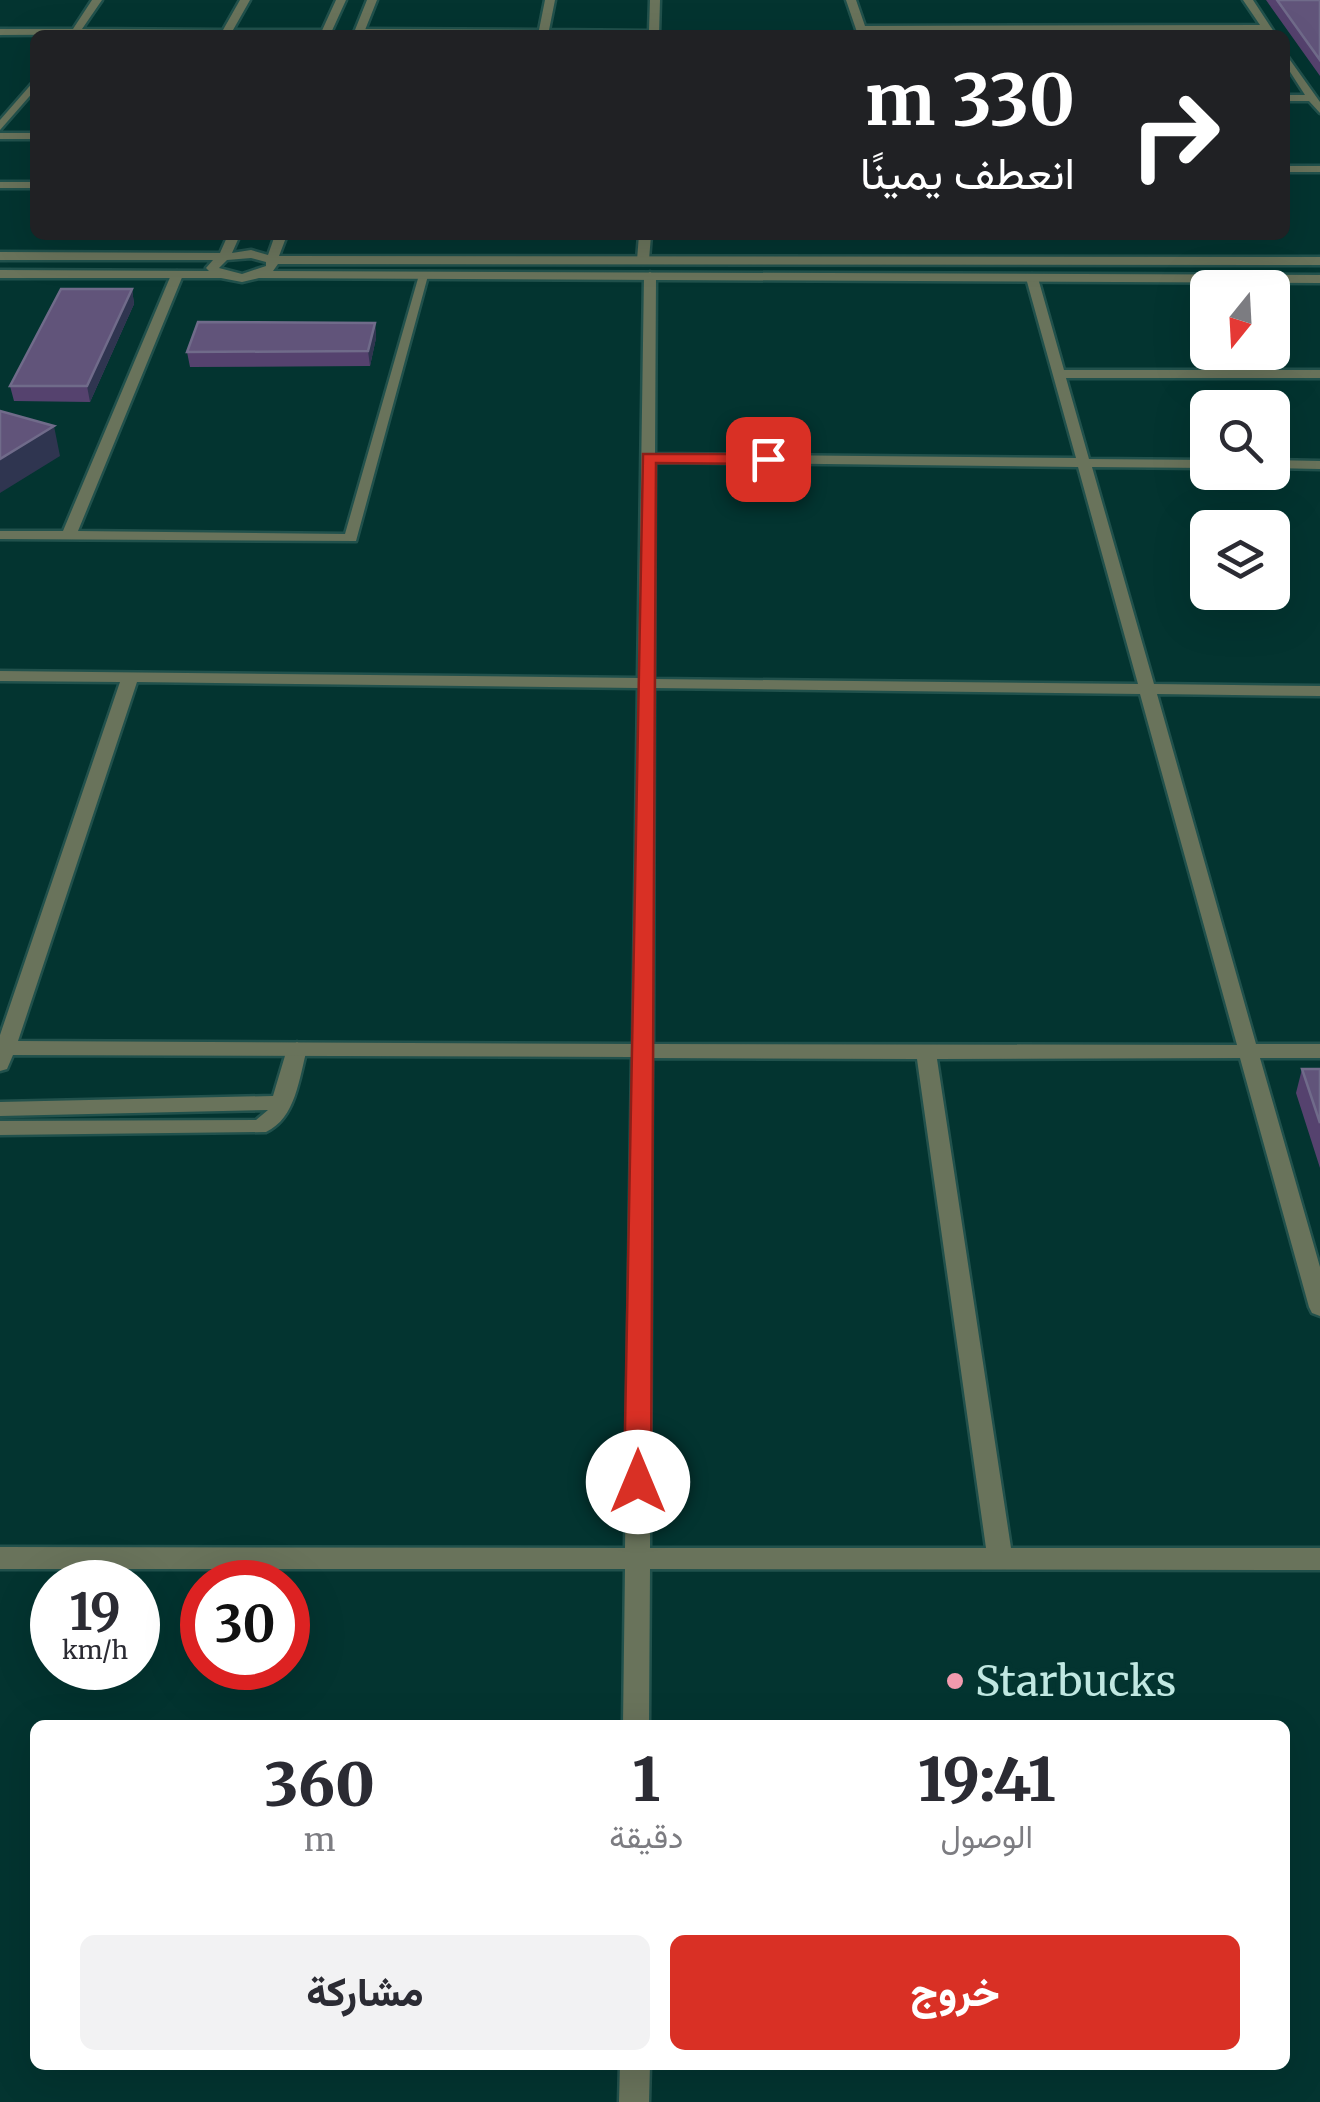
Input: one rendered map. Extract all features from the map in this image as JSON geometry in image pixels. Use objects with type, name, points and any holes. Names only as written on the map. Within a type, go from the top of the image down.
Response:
[{"type":"street","points":[[78,30],[98,0]]},
{"type":"street","points":[[228,30],[245,0]]},
{"type":"street","points":[[328,30],[342,0]]},
{"type":"street","points":[[361,30],[372,0]]},
{"type":"street","points":[[544,30],[550,0]]},
{"type":"street","points":[[654,30],[656,0]]},
{"type":"street","points":[[852,0],[861,30]]},
{"type":"street","points":[[1248,0],[1268,30]]},
{"type":"street","points":[[0,32],[30,33]]},
{"type":"street","points":[[1290,64],[1320,110]]},
{"type":"street","points":[[0,127],[30,89]]},
{"type":"street","points":[[1290,98],[1312,98]]},
{"type":"street","points":[[0,136],[30,136]]},
{"type":"street","points":[[1290,169],[1320,169]]},
{"type":"street","points":[[0,185],[30,185]]},
{"type":"street","points":[[220,275],[212,268],[224,257],[232,240]]},
{"type":"street","points":[[260,275],[272,268],[279,240]]},
{"type":"street","points":[[636,1720],[640,1051],[647,683],[645,240]]},
{"type":"street","points":[[0,256],[251,254],[272,260],[1190,279]]},
{"type":"street","points":[[1212,261],[1216,270]]},
{"type":"street","points":[[0,274],[425,275],[647,268],[1320,262]]},
{"type":"street","points":[[68,536],[178,275]]},
{"type":"street","points":[[0,535],[351,538],[425,275]]},
{"type":"street","points":[[1032,278],[1320,1307]]},
{"type":"street","points":[[1290,279],[1320,279]]},
{"type":"street","points":[[1060,374],[1320,374]]},
{"type":"street","points":[[648,458],[1190,464]]},
{"type":"street","points":[[1290,464],[1320,465]]},
{"type":"street","points":[[0,676],[1320,691]]},
{"type":"street","points":[[130,678],[2,1053],[297,1049],[1320,1051]]},
{"type":"street","points":[[0,1128],[260,1126],[272,1121],[281,1103],[297,1049]]},
{"type":"street","points":[[926,1052],[1000,1561]]},
{"type":"street","points":[[0,1109],[281,1103]]},
{"type":"street","points":[[0,1558],[1320,1558]]},
{"type":"street","points":[[634,2070],[634,2102]]},
{"type":"building","points":[[1277,0],[1320,0],[1320,60]]},
{"type":"building","points":[[61,289],[132,289],[87,386],[10,386]]},
{"type":"building","points":[[198,322],[375,323],[368,351],[187,352]]},
{"type":"building","points":[[0,411],[54,426],[0,459]]},
{"type":"building","points":[[1302,1069],[1320,1069],[1320,1123]]},
{"type":"place","name":"Starbucks","points":[[955,1681]]},
{"type":"route","points":[[638,1482],[648,458],[768,459]]}]
